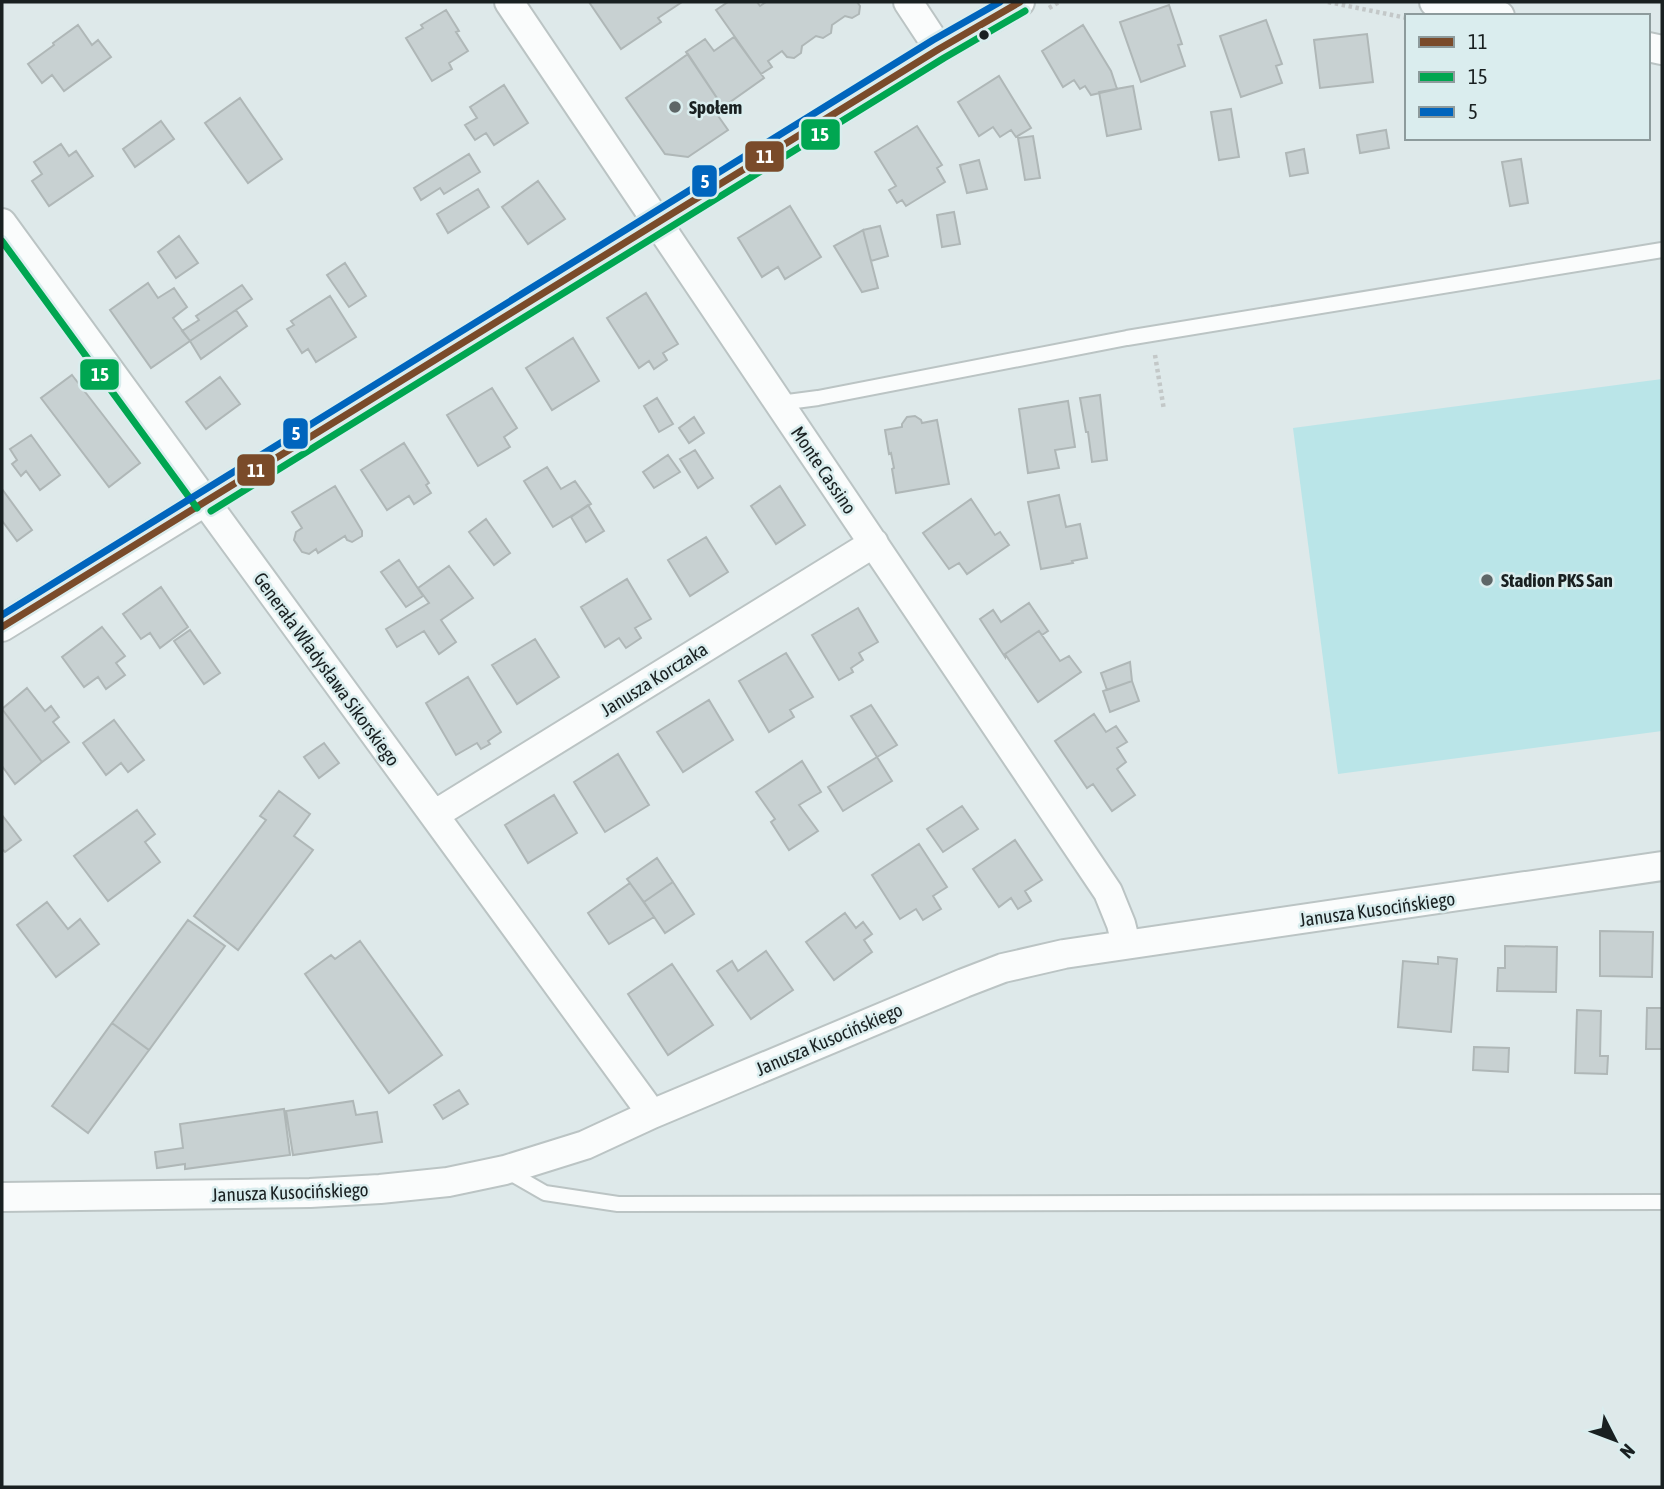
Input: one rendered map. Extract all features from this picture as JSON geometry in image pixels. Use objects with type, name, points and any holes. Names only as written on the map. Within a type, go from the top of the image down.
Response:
[{"type":"street","name":"Monte Cassino","points":[[509,2],[1108,892],[1126,944]]},
{"type":"street","points":[[908,2],[940,50]]},
{"type":"street","points":[[2,627],[1020,2]]},
{"type":"street","points":[[1434,2],[1491,14]]},
{"type":"street","name":"Generała Władysława Sikorskiego","points":[[2,223],[652,1114]]},
{"type":"street","name":"Janusza Korczaka","points":[[433,815],[874,543]]},
{"type":"street","name":"Janusza Kusocińskiego","points":[[2,1197],[282,1193],[380,1189],[448,1182],[505,1170],[585,1145],[652,1114],[1003,968],[1126,944],[1662,866]]},
{"type":"lane","points":[[780,403],[1152,334],[1662,250]]},
{"type":"lane","points":[[505,1170],[545,1193],[618,1204],[1662,1202]]},
{"type":"path","points":[[1328,2],[1405,18]]},
{"type":"path","points":[[1152,334],[1164,410]]},
{"type":"shaded area","name":"Stadion PKS San","points":[[1662,379],[1662,731],[1338,774],[1293,428]]},
{"type":"building","points":[[589,2],[682,2],[658,18],[661,22],[621,49]]},
{"type":"building","points":[[728,2],[757,2],[760,6],[766,2],[857,2],[860,6],[859,14],[852,18],[845,16],[832,25],[831,33],[823,38],[816,36],[802,46],[801,53],[794,58],[787,57],[782,51],[768,61],[772,67],[761,74],[716,10]]},
{"type":"building","points":[[1169,5],[1182,44],[1178,45],[1185,66],[1141,82],[1120,22]]},
{"type":"building","points":[[446,10],[468,51],[449,63],[452,69],[432,81],[406,38]]},
{"type":"building","points":[[1266,20],[1282,64],[1276,66],[1282,83],[1241,97],[1220,36]]},
{"type":"building","points":[[78,25],[92,45],[98,40],[111,57],[64,91],[52,75],[42,83],[28,64]]},
{"type":"building","points":[[1083,25],[1111,71],[1117,89],[1091,95],[1085,86],[1080,89],[1074,80],[1063,87],[1042,51]]},
{"type":"building","points":[[1367,34],[1373,82],[1320,88],[1314,40]]},
{"type":"building","points":[[734,37],[764,78],[723,107],[686,52],[705,39],[714,51]]},
{"type":"building","name":"Społem","points":[[688,54],[721,104],[714,110],[728,130],[688,157],[665,154],[626,98]]},
{"type":"building","points":[[999,76],[1031,128],[1016,137],[1011,130],[1000,137],[993,127],[979,136],[958,102]]},
{"type":"building","points":[[504,85],[528,123],[494,145],[486,133],[475,140],[465,125],[477,118],[470,107]]},
{"type":"building","points":[[1133,86],[1141,129],[1107,136],[1099,92]]},
{"type":"building","points":[[240,98],[282,159],[248,183],[205,123]]},
{"type":"building","points":[[1231,109],[1239,157],[1219,160],[1211,112]]},
{"type":"building","points":[[161,121],[174,139],[135,167],[123,149]]},
{"type":"building","points":[[917,126],[942,165],[937,168],[945,182],[906,206],[902,200],[897,203],[889,190],[896,186],[875,152]]},
{"type":"building","points":[[1386,130],[1389,148],[1360,153],[1357,135]]},
{"type":"building","points":[[1033,136],[1040,178],[1025,180],[1018,138]]},
{"type":"building","points":[[61,144],[69,156],[76,151],[93,176],[49,206],[32,181],[42,174],[34,162]]},
{"type":"building","points":[[1304,149],[1308,173],[1290,176],[1286,153]]},
{"type":"building","points":[[469,154],[480,172],[444,194],[440,188],[421,200],[414,188]]},
{"type":"building","points":[[1521,159],[1528,203],[1510,206],[1502,162]]},
{"type":"building","points":[[979,160],[987,189],[967,193],[960,165]]},
{"type":"building","points":[[538,181],[565,219],[528,244],[502,207]]},
{"type":"building","points":[[478,189],[489,207],[448,233],[437,214]]},
{"type":"building","points":[[790,206],[821,257],[785,279],[778,267],[762,277],[738,238]]},
{"type":"building","points":[[954,212],[960,244],[942,247],[937,215]]},
{"type":"building","points":[[880,226],[888,256],[871,261],[863,230]]},
{"type":"building","points":[[863,230],[878,288],[862,292],[834,246]]},
{"type":"building","points":[[179,236],[198,263],[176,278],[158,252]]},
{"type":"building","points":[[345,263],[366,296],[349,307],[327,275]]},
{"type":"building","points":[[148,283],[158,298],[174,288],[187,307],[173,318],[190,341],[151,368],[110,310]]},
{"type":"building","points":[[242,285],[252,299],[190,341],[182,331],[199,320],[196,316]]},
{"type":"building","points":[[646,293],[678,344],[663,353],[667,360],[654,369],[649,361],[639,368],[607,318]]},
{"type":"building","points":[[330,296],[356,337],[316,362],[308,349],[302,353],[287,329],[294,325],[291,321]]},
{"type":"building","points":[[236,310],[247,326],[201,359],[190,341]]},
{"type":"building","points":[[573,338],[599,381],[552,410],[526,368]]},
{"type":"building","points":[[72,375],[140,463],[109,487],[41,398]]},
{"type":"building","points":[[220,377],[240,404],[206,429],[186,402]]},
{"type":"building","points":[[492,388],[517,428],[504,437],[510,447],[478,466],[447,415]]},
{"type":"building","points":[[1100,395],[1107,460],[1092,462],[1080,398]]},
{"type":"building","points":[[657,398],[673,424],[659,432],[644,406]]},
{"type":"building","points":[[1068,401],[1075,447],[1055,450],[1059,468],[1028,473],[1019,409]]},
{"type":"building","points":[[915,416],[922,423],[937,420],[949,484],[896,493],[894,468],[885,430],[902,427],[907,417]]},
{"type":"building","points":[[694,417],[704,433],[689,443],[679,428]]},
{"type":"building","points":[[31,435],[60,475],[40,490],[26,471],[21,476],[12,464],[17,460],[10,449]]},
{"type":"building","points":[[404,443],[429,483],[426,485],[431,493],[414,504],[409,496],[387,510],[361,470]]},
{"type":"building","points":[[695,450],[713,478],[698,488],[680,459]]},
{"type":"building","points":[[668,455],[680,472],[654,488],[643,472]]},
{"type":"building","points":[[547,467],[561,489],[575,481],[591,504],[553,527],[524,481]]},
{"type":"building","points":[[335,486],[362,531],[362,536],[352,542],[345,536],[318,553],[316,549],[309,554],[302,552],[294,540],[296,532],[302,528],[292,512]]},
{"type":"building","points":[[780,486],[805,525],[776,544],[751,506]]},
{"type":"building","points":[[2,489],[32,530],[17,541],[2,523]]},
{"type":"building","points":[[1059,495],[1066,527],[1080,524],[1087,558],[1041,569],[1028,502]]},
{"type":"building","points":[[971,499],[995,535],[1000,532],[1009,545],[967,574],[959,563],[949,569],[923,533]]},
{"type":"building","points":[[588,505],[604,531],[586,542],[571,517]]},
{"type":"building","points":[[486,519],[510,553],[494,565],[469,532]]},
{"type":"building","points":[[706,537],[728,572],[690,596],[668,560]]},
{"type":"building","points":[[399,560],[423,596],[406,607],[381,572]]},
{"type":"building","points":[[449,566],[473,598],[441,620],[456,642],[439,654],[424,631],[397,647],[386,629],[429,603],[418,588]]},
{"type":"building","points":[[627,579],[651,619],[635,628],[641,638],[626,648],[619,638],[605,647],[581,607]]},
{"type":"building","points":[[161,587],[188,627],[160,648],[150,633],[141,639],[123,614]]},
{"type":"building","points":[[1029,603],[1048,631],[1042,635],[1039,631],[1005,654],[1005,657],[980,619],[993,610],[1001,622]]},
{"type":"building","points":[[858,608],[878,642],[859,653],[863,660],[851,668],[853,672],[839,680],[812,635]]},
{"type":"building","points":[[102,627],[125,656],[116,663],[125,675],[106,689],[98,677],[84,687],[62,657]]},
{"type":"building","points":[[190,630],[220,673],[204,684],[174,641]]},
{"type":"building","points":[[1039,631],[1060,661],[1069,656],[1081,672],[1038,702],[1005,654]]},
{"type":"building","points":[[535,639],[559,677],[517,704],[492,665]]},
{"type":"building","points":[[786,653],[813,697],[790,710],[794,717],[769,732],[739,681]]},
{"type":"building","points":[[1130,662],[1132,681],[1107,690],[1101,673]]},
{"type":"building","points":[[468,677],[501,732],[481,749],[477,743],[456,755],[426,703]]},
{"type":"building","points":[[1132,681],[1139,701],[1110,712],[1103,691]]},
{"type":"building","points":[[27,688],[45,711],[51,706],[59,717],[53,722],[69,742],[42,762],[2,709]]},
{"type":"building","points":[[709,700],[733,740],[683,772],[657,732]]},
{"type":"building","points":[[871,705],[897,745],[877,757],[851,716]]},
{"type":"building","points":[[2,709],[42,762],[15,784],[2,766]]},
{"type":"building","points":[[1094,714],[1106,732],[1116,726],[1127,742],[1117,748],[1126,762],[1117,769],[1135,795],[1112,811],[1093,784],[1087,788],[1055,741]]},
{"type":"building","points":[[114,720],[144,760],[128,772],[121,763],[106,775],[83,743]]},
{"type":"building","points":[[324,743],[339,763],[319,778],[304,757]]},
{"type":"building","points":[[618,754],[649,805],[605,832],[574,782]]},
{"type":"building","points":[[877,757],[892,781],[843,811],[828,787]]},
{"type":"building","points":[[802,761],[821,792],[799,805],[818,831],[789,850],[771,822],[775,819],[756,792]]},
{"type":"building","points":[[279,791],[310,814],[294,836],[313,850],[238,950],[194,916],[266,820],[260,816]]},
{"type":"building","points":[[554,795],[577,833],[528,863],[505,825]]},
{"type":"building","points":[[962,806],[978,829],[943,852],[927,829]]},
{"type":"building","points":[[137,810],[155,834],[145,842],[160,862],[108,901],[74,856]]},
{"type":"building","points":[[2,815],[21,840],[5,852],[2,849]]},
{"type":"building","points":[[1015,840],[1042,880],[1025,891],[1031,901],[1018,909],[1011,898],[999,907],[973,869]]},
{"type":"building","points":[[919,844],[947,887],[933,896],[941,909],[923,920],[916,909],[900,919],[872,875]]},
{"type":"building","points":[[657,858],[673,882],[644,902],[627,879]]},
{"type":"building","points":[[673,882],[694,914],[665,933],[644,902]]},
{"type":"building","points":[[630,883],[654,917],[609,944],[588,913]]},
{"type":"building","points":[[47,902],[68,929],[80,919],[99,944],[56,977],[17,925]]},
{"type":"building","points":[[845,913],[856,928],[863,922],[872,934],[864,940],[872,952],[834,980],[806,942]]},
{"type":"building","points":[[188,920],[225,946],[149,1050],[112,1023]]},
{"type":"building","points":[[1600,931],[1653,932],[1652,977],[1600,976]]},
{"type":"building","points":[[360,941],[442,1055],[389,1093],[305,974],[331,955],[335,959]]},
{"type":"building","points":[[1505,946],[1557,947],[1556,992],[1497,991],[1498,968],[1505,968]]},
{"type":"building","points":[[766,951],[793,990],[751,1019],[717,971],[732,961],[738,971]]},
{"type":"building","points":[[1438,957],[1457,959],[1451,1032],[1398,1027],[1403,961],[1438,964]]},
{"type":"building","points":[[672,964],[713,1025],[668,1055],[628,994]]},
{"type":"building","points":[[1647,1008],[1662,1008],[1662,1049],[1646,1049]]},
{"type":"building","points":[[1577,1010],[1601,1011],[1600,1056],[1608,1056],[1607,1074],[1575,1073]]},
{"type":"building","points":[[112,1023],[149,1050],[88,1133],[52,1106]]},
{"type":"building","points":[[1474,1047],[1509,1048],[1508,1072],[1473,1070]]},
{"type":"building","points":[[459,1090],[468,1104],[443,1119],[434,1105]]},
{"type":"building","points":[[353,1101],[356,1115],[377,1112],[382,1142],[293,1155],[286,1111]]},
{"type":"building","points":[[284,1109],[290,1155],[185,1169],[185,1164],[157,1168],[155,1152],[183,1148],[180,1124]]},
{"type":"transit line","name":"5","points":[[2,615],[933,40],[1000,2]]},
{"type":"transit line","name":"11","points":[[2,627],[939,49],[1020,2]]},
{"type":"transit line","name":"15","points":[[211,511],[944,58],[1025,11]]},
{"type":"transit line","name":"15","points":[[2,241],[197,508]]},
{"type":"place","name":"Społem","points":[[675,107]]},
{"type":"place","name":"Stadion PKS San","points":[[1487,580]]}]
